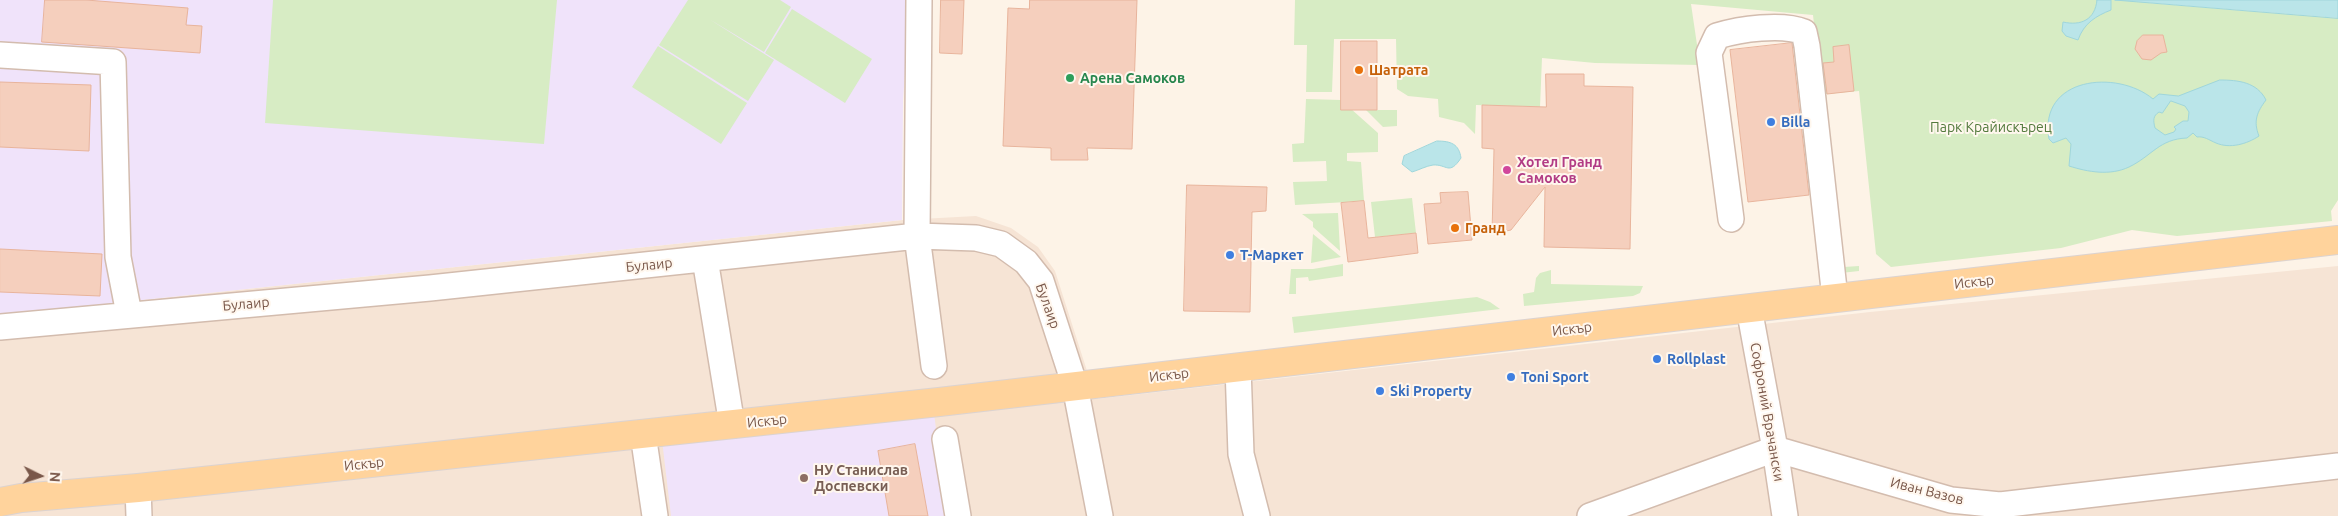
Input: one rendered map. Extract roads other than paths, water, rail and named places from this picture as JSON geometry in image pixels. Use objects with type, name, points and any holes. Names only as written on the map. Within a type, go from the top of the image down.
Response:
[{"type":"main road","name":"Искър","points":[[0,502],[21,498],[138,488],[732,425],[2338,240]]},
{"type":"street","points":[[919,0],[917,236],[934,366]]},
{"type":"street","points":[[1731,219],[1709,53],[1717,36],[1734,31],[1793,27],[1804,32],[1807,46],[1836,298]]},
{"type":"street","points":[[0,55],[113,62],[118,256],[129,314]]},
{"type":"street","name":"Булаир","points":[[0,327],[430,288],[917,236],[976,238],[1001,244],[1026,262],[1042,282],[1075,386],[1100,516]]},
{"type":"street","points":[[706,259],[732,425]]},
{"type":"street","name":"Софроний Врачански","points":[[1749,308],[1775,449],[1785,516]]},
{"type":"street","points":[[1238,367],[1240,454],[1257,516]]},
{"type":"street","points":[[644,434],[656,516]]},
{"type":"street","points":[[945,439],[958,516]]},
{"type":"street","points":[[1590,516],[1775,449]]},
{"type":"street","name":"Иван Вазов","points":[[1775,449],[1951,500],[2000,505],[2338,466]]},
{"type":"street","points":[[138,488],[139,516]]},
{"type":"water","points":[[2097,0],[2111,0],[2111,10],[2091,21],[2078,40],[2066,36],[2062,31],[2063,22],[2076,23],[2086,20],[2096,7]]},
{"type":"water","points":[[2115,0],[2338,0],[2338,18]]},
{"type":"water","points":[[2220,80],[2246,83],[2258,89],[2266,100],[2260,109],[2256,121],[2259,136],[2244,143],[2227,146],[2197,137],[2193,133],[2187,138],[2169,141],[2129,167],[2107,172],[2084,170],[2069,166],[2071,144],[2066,138],[2053,143],[2049,139],[2049,118],[2056,102],[2068,91],[2083,85],[2101,82],[2120,84],[2138,90],[2153,99],[2159,94],[2178,96]],"holes":[[[2171,101],[2185,106],[2189,112],[2188,121],[2183,121],[2174,127],[2176,129],[2174,132],[2165,135],[2155,128],[2155,117],[2159,112],[2162,113]]]},
{"type":"water","points":[[1437,141],[1454,144],[1458,149],[1461,158],[1454,167],[1448,168],[1433,165],[1412,172],[1402,164],[1404,156]]},
{"type":"place","name":"Шатрата","points":[[1359,70]]},
{"type":"place","name":"Арена Самоков","points":[[1070,78]]},
{"type":"place","name":"Billa","points":[[1771,122]]},
{"type":"place","name":"Хотел Гранд Самоков","points":[[1507,170]]},
{"type":"place","name":"Гранд","points":[[1455,228]]},
{"type":"place","name":"Т-Маркет","points":[[1230,255]]},
{"type":"place","name":"Rollplast","points":[[1657,359]]},
{"type":"place","name":"Toni Sport","points":[[1511,377]]},
{"type":"place","name":"Ski Property","points":[[1380,391]]},
{"type":"place","name":"НУ Станислав Доспевски","points":[[804,478]]},
{"type":"park label","name":"Парк Крайискърец","points":[[1991,127]]}]
